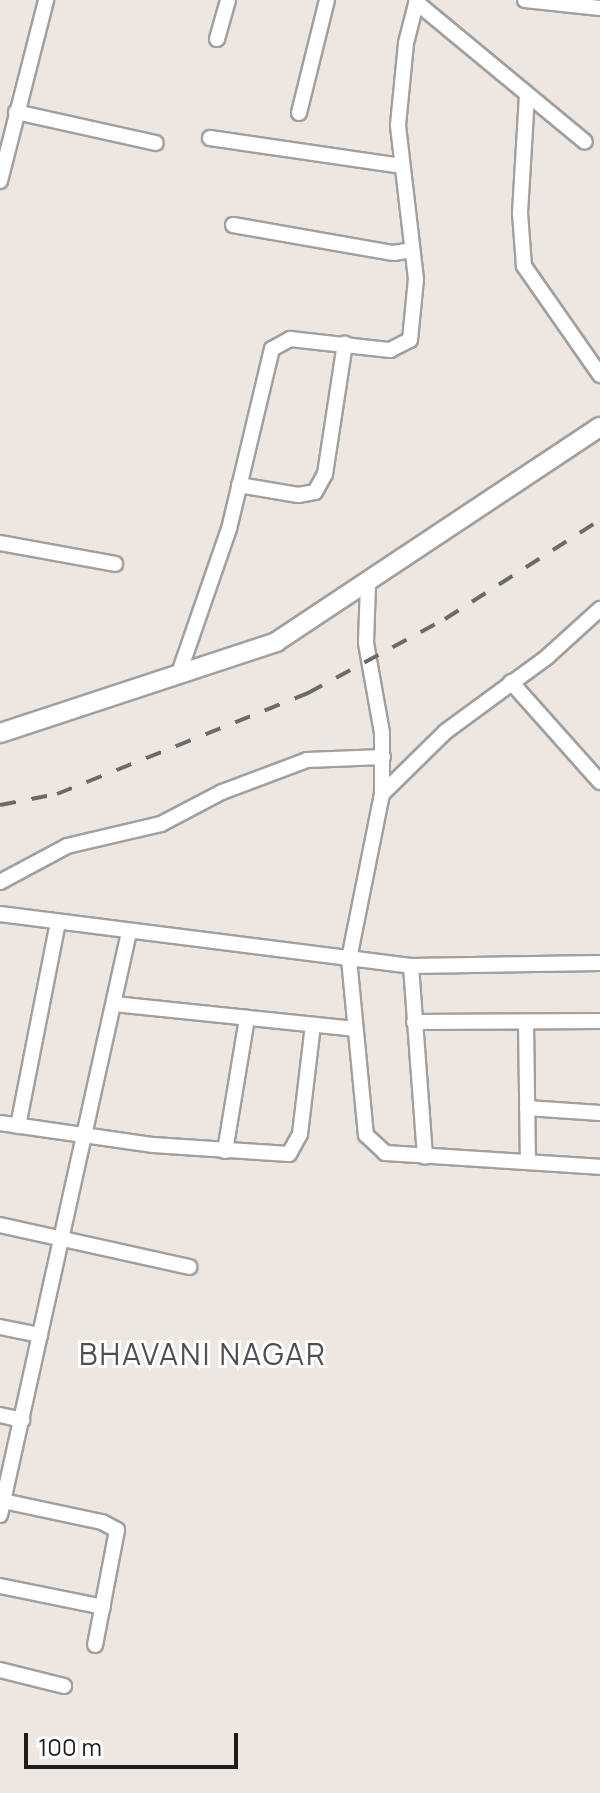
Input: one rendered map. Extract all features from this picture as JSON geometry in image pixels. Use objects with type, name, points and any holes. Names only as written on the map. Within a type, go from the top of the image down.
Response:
[{"type":"street","points":[[0,181],[46,0]]},
{"type":"street","points":[[217,39],[228,0]]},
{"type":"street","points":[[299,113],[327,0]]},
{"type":"street","points":[[525,0],[600,8]]},
{"type":"street","points":[[178,676],[239,485],[272,349],[290,339],[390,350],[410,340],[416,321],[401,166],[401,79],[416,1],[585,142]]},
{"type":"street","points":[[527,95],[520,213],[524,266],[600,375]]},
{"type":"street","points":[[16,112],[156,143]]},
{"type":"street","points":[[210,138],[401,166]]},
{"type":"street","points":[[233,225],[394,253],[411,250]]},
{"type":"street","points":[[239,485],[298,495],[315,492],[325,474],[345,344]]},
{"type":"street","points":[[0,733],[276,642],[368,585],[600,427]]},
{"type":"street","points":[[0,543],[115,564]]},
{"type":"street","points":[[368,585],[367,654],[383,757],[382,794],[349,959],[370,1142],[385,1153],[600,1167]]},
{"type":"street","points":[[382,794],[445,732],[600,609]]},
{"type":"street","points":[[511,682],[600,782]]},
{"type":"street","points":[[0,882],[67,846],[161,824],[222,792],[307,760],[383,757]]},
{"type":"street","points":[[0,914],[411,966],[600,963]]},
{"type":"street","points":[[18,1126],[58,922]]},
{"type":"street","points":[[95,1645],[117,1530],[109,1524],[2,1508],[129,932]]},
{"type":"street","points":[[411,966],[425,1156]]},
{"type":"street","points":[[114,1004],[355,1029]]},
{"type":"street","points":[[225,1151],[247,1018]]},
{"type":"street","points":[[414,1022],[600,1021]]},
{"type":"street","points":[[526,1022],[528,1162]]},
{"type":"street","points":[[0,1123],[225,1151],[283,1155],[297,1147],[313,1025]]},
{"type":"street","points":[[527,1108],[600,1113]]},
{"type":"street","points":[[0,1225],[189,1267]]},
{"type":"street","points":[[0,1327],[40,1335]]},
{"type":"street","points":[[0,1415],[22,1420]]},
{"type":"street","points":[[0,1586],[103,1607]]},
{"type":"street","points":[[0,1670],[64,1686]]},
{"type":"railway","points":[[0,805],[57,794],[308,693],[445,619],[600,520]]},
{"type":"district","name":"BHAVANI NAGAR","points":[[203,1354]]}]
